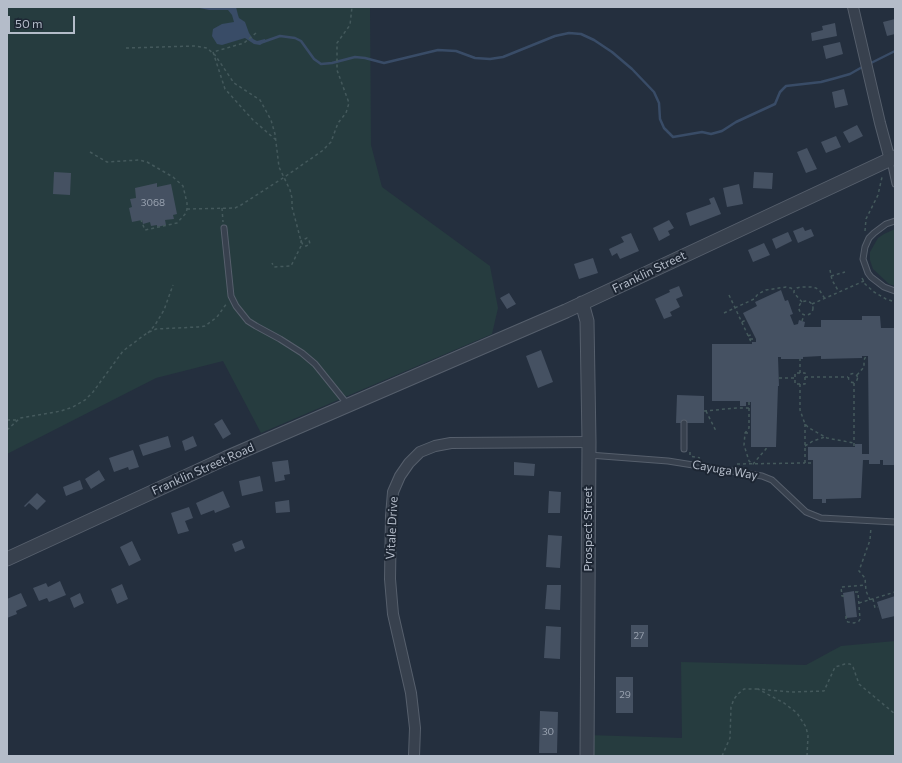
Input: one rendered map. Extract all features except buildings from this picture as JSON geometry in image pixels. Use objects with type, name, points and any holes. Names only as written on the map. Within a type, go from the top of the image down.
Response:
[{"type":"street","points":[[853,7],[880,123],[893,159]]},
{"type":"street","name":"Franklin Street","points":[[401,383],[582,303],[893,159]]},
{"type":"street","name":"Prospect Street","points":[[582,303],[587,321],[587,756]]},
{"type":"street","name":"Franklin Street Road","points":[[7,559],[226,458],[401,383]]},
{"type":"street","name":"Vitale Drive","points":[[414,756],[414,728],[411,693],[394,614],[390,579],[393,492],[400,476],[409,463],[420,452],[451,443],[588,449]]},
{"type":"lane","points":[[893,159],[895,184]]},
{"type":"lane","points":[[895,221],[886,224],[869,238],[863,259],[871,277],[884,287],[895,291]]},
{"type":"lane","points":[[224,228],[231,296],[236,306],[248,321],[302,353],[315,364],[348,405]]},
{"type":"lane","points":[[684,423],[684,448]]},
{"type":"lane","name":"Cayuga Way","points":[[588,449],[668,460],[762,476],[772,480],[806,512],[821,518],[895,522]]},
{"type":"path","points":[[7,7],[14,7]]},
{"type":"path","points":[[187,209],[235,208],[284,178],[328,146],[333,138],[338,123],[346,113],[349,103],[337,70],[337,42],[350,25],[352,7]]},
{"type":"path","points":[[213,52],[244,43],[256,33]]},
{"type":"path","points":[[126,48],[203,46],[213,52],[234,83],[260,100],[271,120],[276,140],[279,167],[290,190],[292,207],[301,241],[301,246],[291,266],[274,267],[272,263]]},
{"type":"path","points":[[213,52],[225,89],[253,120],[276,140]]},
{"type":"path","points":[[90,152],[107,162],[139,160],[147,162],[173,177],[183,186],[187,209],[186,213],[177,223],[145,230],[141,220]]},
{"type":"path","points":[[865,234],[866,218],[878,195],[882,177]]},
{"type":"path","points":[[222,208],[224,228]]},
{"type":"path","points":[[307,238],[310,244],[306,246],[303,245],[301,241],[307,238]]},
{"type":"path","points":[[830,270],[834,285],[839,292]]},
{"type":"path","points":[[831,276],[846,272]]},
{"type":"path","points":[[860,272],[864,281],[874,292],[895,302]]},
{"type":"path","points":[[812,304],[864,281]]},
{"type":"path","points":[[7,420],[17,420],[25,417],[61,411],[84,400],[93,392],[109,368],[123,351],[155,325],[173,285]]},
{"type":"path","points":[[724,313],[754,299],[761,292],[786,287],[791,288],[802,302]]},
{"type":"path","points":[[794,291],[801,287],[811,287],[820,291],[825,298]]},
{"type":"path","points":[[729,295],[752,344]]},
{"type":"path","points":[[147,333],[156,329],[205,326],[224,310],[231,296]]},
{"type":"path","points":[[804,315],[798,308],[802,302],[808,301],[812,304]]},
{"type":"path","points":[[804,315],[808,315],[812,311],[812,304]]},
{"type":"path","points":[[802,321],[804,315]]},
{"type":"path","points":[[742,322],[746,320]]},
{"type":"path","points":[[749,337],[753,334]]},
{"type":"path","points":[[749,337],[756,339]]},
{"type":"path","points":[[854,447],[854,382],[857,380],[857,375],[864,367],[864,360],[866,356]]},
{"type":"path","points":[[800,359],[800,373]]},
{"type":"path","points":[[795,373],[805,373],[805,377],[805,384],[795,384],[795,373]]},
{"type":"path","points":[[805,377],[848,377],[852,373],[857,375]]},
{"type":"path","points":[[848,377],[850,382],[854,382]]},
{"type":"path","points":[[779,378],[795,378]]},
{"type":"path","points":[[800,384],[800,410],[805,424],[805,463]]},
{"type":"path","points":[[749,402],[749,428],[745,433],[744,450],[749,461],[753,464]]},
{"type":"path","points":[[716,431],[705,411],[743,407],[750,408]]},
{"type":"path","points":[[7,430],[17,420]]},
{"type":"path","points":[[805,424],[825,437],[854,443]]},
{"type":"path","points":[[745,433],[751,433]]},
{"type":"path","points":[[805,446],[813,441],[825,437]]},
{"type":"path","points":[[753,464],[766,449],[766,447]]},
{"type":"path","points":[[690,451],[690,456],[703,459]]},
{"type":"path","points":[[738,464],[813,463]]},
{"type":"path","points":[[870,600],[866,591],[864,576],[859,572],[870,540],[871,521]]},
{"type":"path","points":[[844,596],[842,596],[841,587],[865,585]]},
{"type":"path","points":[[846,616],[846,621],[848,622],[854,623],[859,622],[860,620],[858,592],[854,592]]},
{"type":"path","points":[[859,603],[895,592]]},
{"type":"path","points":[[873,599],[875,608],[878,607]]},
{"type":"path","points":[[722,756],[730,738],[731,707],[738,694],[744,690],[758,689],[792,692],[824,691],[835,667],[845,664],[850,664],[854,668],[859,684],[895,714]]},
{"type":"path","points":[[758,689],[784,703],[797,713],[806,727],[808,736],[807,756]]},
{"type":"green space","points":[[7,7],[370,7],[371,145],[382,187],[490,266],[498,308],[492,334],[261,433],[223,361],[156,378],[7,454]]},
{"type":"green space","points":[[895,229],[895,286],[889,284],[873,269],[870,260],[870,252],[878,238]]},
{"type":"green space","points":[[895,641],[895,756],[588,756],[588,735],[682,738],[681,662],[806,665],[841,646]]},
{"type":"water","points":[[195,7],[236,7],[239,18],[245,22],[253,39],[257,41],[265,39],[265,42],[260,45],[254,44],[245,38],[222,45],[217,44],[212,36],[213,29],[222,24],[234,22],[232,15],[228,10],[209,10]]},
{"type":"waterway","points":[[263,42],[280,36],[295,38],[301,41],[314,59],[321,64],[332,63],[355,57],[384,63],[438,50],[456,51],[475,58],[490,59],[503,57],[555,36],[569,33],[581,34],[594,40],[612,52],[632,69],[654,92],[659,103],[660,119],[664,128],[673,137],[702,132],[711,134],[722,131],[736,122],[775,104],[780,92],[786,86],[821,82],[850,74],[864,66]]},
{"type":"waterway","points":[[869,64],[895,51]]}]
